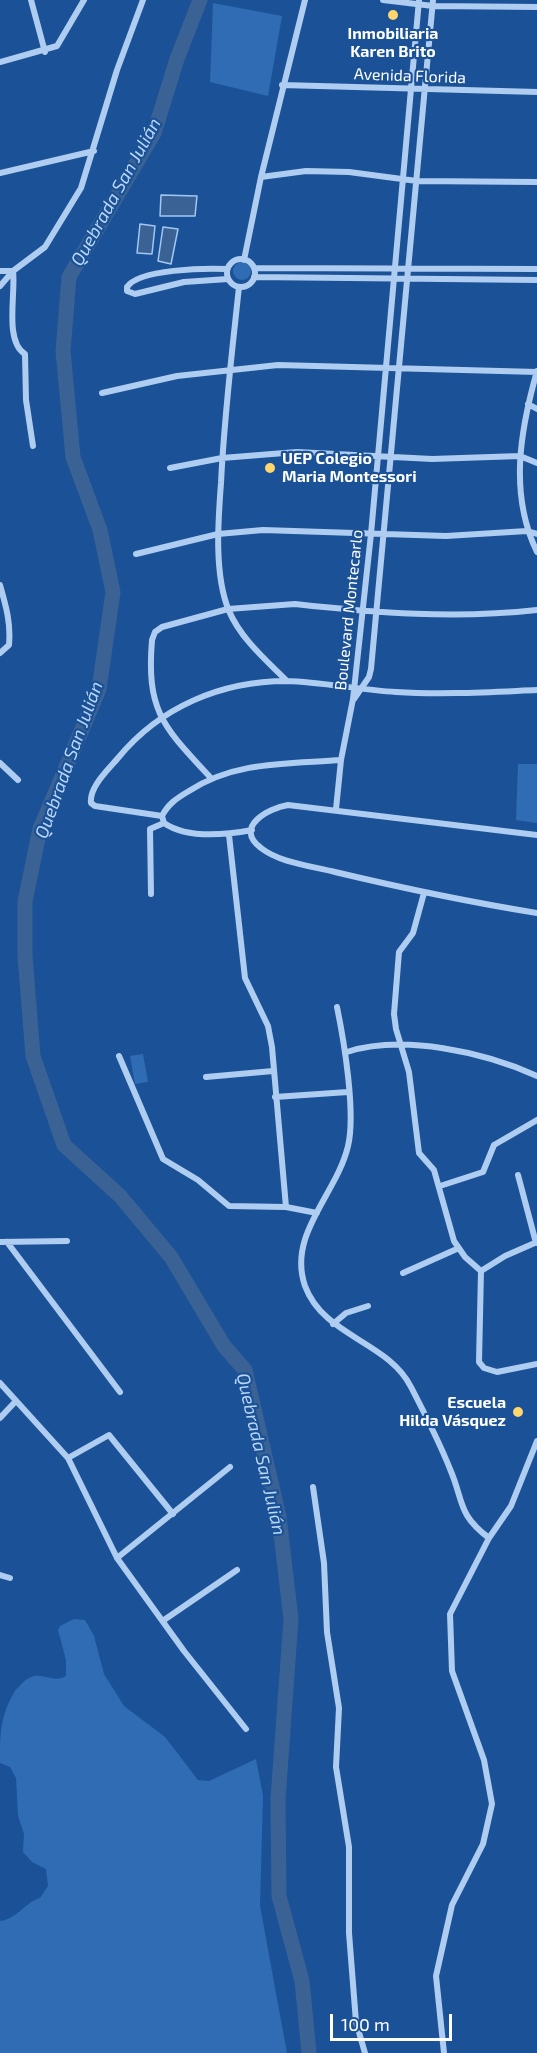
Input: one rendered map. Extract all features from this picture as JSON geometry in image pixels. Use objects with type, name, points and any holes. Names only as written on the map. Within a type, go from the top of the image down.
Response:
[{"type":"street","points":[[31,0],[45,51]]},
{"type":"street","points":[[0,62],[57,46],[84,0]]},
{"type":"street","points":[[0,286],[13,271],[45,247],[81,188],[117,70],[143,0]]},
{"type":"street","points":[[244,260],[282,86],[305,0]]},
{"type":"street","points":[[383,0],[537,7]]},
{"type":"street","name":"Boulevard Montecarlo","points":[[353,699],[387,369],[419,2]]},
{"type":"street","name":"Boulevard Montecarlo","points":[[353,699],[362,689],[371,669],[433,3]]},
{"type":"street","name":"Avenida Florida","points":[[282,86],[537,92]]},
{"type":"street","points":[[0,173],[94,151]]},
{"type":"street","points":[[261,177],[306,171],[349,172],[417,182],[537,182]]},
{"type":"street","points":[[228,279],[227,269],[234,261],[244,260],[254,268],[537,269]]},
{"type":"street","points":[[227,269],[181,269],[134,281],[127,287],[127,291],[135,294],[184,282],[228,279],[239,287],[249,285],[254,277],[254,268]]},
{"type":"street","points":[[0,271],[13,271]]},
{"type":"street","points":[[13,271],[16,288],[12,316],[14,339],[19,350],[25,354],[26,400],[33,446]]},
{"type":"street","points":[[254,277],[537,280]]},
{"type":"street","points":[[239,287],[222,458],[218,534],[228,609],[246,639],[287,681]]},
{"type":"street","points":[[102,393],[177,376],[230,369],[302,364],[387,369],[537,372],[528,404],[520,456],[521,499],[527,531],[537,552]]},
{"type":"street","points":[[528,404],[537,409]]},
{"type":"street","points":[[170,468],[222,458],[297,452],[456,459],[520,456],[537,464]]},
{"type":"street","points":[[136,554],[218,534],[287,529],[384,535],[466,536],[527,531],[537,534]]},
{"type":"street","points":[[0,585],[9,614],[10,631],[9,645],[0,653]]},
{"type":"street","points":[[210,777],[159,718],[151,683],[151,652],[155,632],[228,609],[295,604],[376,613],[463,616],[537,609]]},
{"type":"street","points":[[252,830],[229,835],[180,831],[163,819],[102,808],[91,804],[90,799],[96,785],[124,751],[159,718],[182,704],[221,690],[287,681],[354,689],[468,693],[537,690]]},
{"type":"street","points":[[336,809],[341,760],[353,699]]},
{"type":"street","points":[[151,894],[148,844],[150,829],[163,819],[172,802],[210,777],[250,767],[341,760]]},
{"type":"street","points":[[0,763],[18,780]]},
{"type":"street","points":[[537,835],[288,805],[275,807],[256,820],[252,830],[254,839],[260,848],[312,866],[424,893],[537,913]]},
{"type":"street","points":[[229,835],[244,978],[268,1026],[286,1208]]},
{"type":"street","points":[[424,893],[413,933],[399,952],[394,1014],[412,1085],[416,1141],[419,1153],[434,1170],[448,1223],[459,1248],[482,1271],[479,1362],[484,1368],[497,1372],[537,1364]]},
{"type":"street","points":[[337,1007],[346,1052],[350,1130],[348,1147],[304,1239],[301,1271],[306,1287],[315,1303],[333,1324],[399,1368],[447,1463],[459,1502],[474,1527],[489,1538]]},
{"type":"street","points":[[346,1052],[403,1046],[447,1048],[503,1062],[537,1076]]},
{"type":"street","points":[[119,1056],[163,1159],[198,1180],[229,1206],[286,1208],[317,1213]]},
{"type":"street","points":[[206,1077],[273,1071]]},
{"type":"street","points":[[275,1097],[348,1092]]},
{"type":"street","points":[[440,1186],[483,1172],[494,1145],[537,1120]]},
{"type":"street","points":[[482,1271],[505,1256],[537,1243],[518,1175]]},
{"type":"street","points":[[4,1242],[67,1241]]},
{"type":"street","points":[[4,1242],[120,1392]]},
{"type":"street","points":[[403,1273],[459,1248]]},
{"type":"street","points":[[333,1324],[346,1313],[368,1306]]},
{"type":"street","points":[[0,1383],[68,1458],[117,1558],[164,1620],[184,1651],[246,1729]]},
{"type":"street","points":[[0,1418],[15,1402]]},
{"type":"street","points":[[68,1458],[109,1436],[173,1514]]},
{"type":"street","points":[[444,2053],[436,1976],[452,1905],[483,1844],[492,1804],[484,1760],[452,1671],[449,1643],[450,1614],[489,1538],[512,1506],[537,1441]]},
{"type":"street","points":[[117,1558],[230,1467]]},
{"type":"street","points":[[313,1487],[324,1563],[327,1632],[339,1708],[336,1767],[349,1847],[349,1933],[356,2022],[365,2053]]},
{"type":"street","points":[[164,1620],[237,1570]]},
{"type":"street","points":[[0,1575],[10,1578]]},
{"type":"shaded area","points":[[213,3],[282,16],[268,96],[210,82]]},
{"type":"shaded area","points":[[161,195],[197,196],[195,216],[160,216]]},
{"type":"shaded area","points":[[140,224],[155,226],[152,254],[137,253]]},
{"type":"shaded area","points":[[163,227],[178,229],[171,264],[158,261]]},
{"type":"shaded area","points":[[242,262],[248,265],[251,271],[248,277],[242,280],[236,277],[233,271],[236,265]]},
{"type":"shaded area","points":[[518,764],[537,764],[537,823],[516,820]]},
{"type":"shaded area","points":[[143,1054],[148,1082],[135,1084],[130,1056]]},
{"type":"shaded area","points":[[74,1619],[85,1620],[94,1636],[104,1674],[124,1706],[165,1737],[198,1780],[209,1781],[256,1759],[263,1796],[260,1906],[287,2053],[0,2053],[0,1921],[6,1920],[40,1898],[48,1886],[46,1869],[32,1862],[23,1852],[24,1834],[18,1816],[16,1778],[10,1767],[0,1763],[2,1725],[10,1700],[26,1680],[34,1676],[58,1679],[66,1676],[66,1660],[58,1630],[60,1626]]},
{"type":"waterway","name":"Quebrada San Julián","points":[[200,0],[177,59],[154,133],[69,277],[63,351],[73,457],[100,530],[113,592],[99,689],[40,829],[25,901],[25,956],[33,1056],[64,1145],[120,1196],[171,1257],[224,1346],[245,1370],[279,1517],[291,1619],[278,1799],[279,1896],[302,1981],[309,2053]]},
{"type":"place","name":"Inmobiliaria Karen Brito","points":[[393,15]]},
{"type":"place","name":"UEP Colegio Maria Montessori","points":[[270,468]]},
{"type":"place","name":"Escuela Hilda Vásquez","points":[[518,1412]]}]
